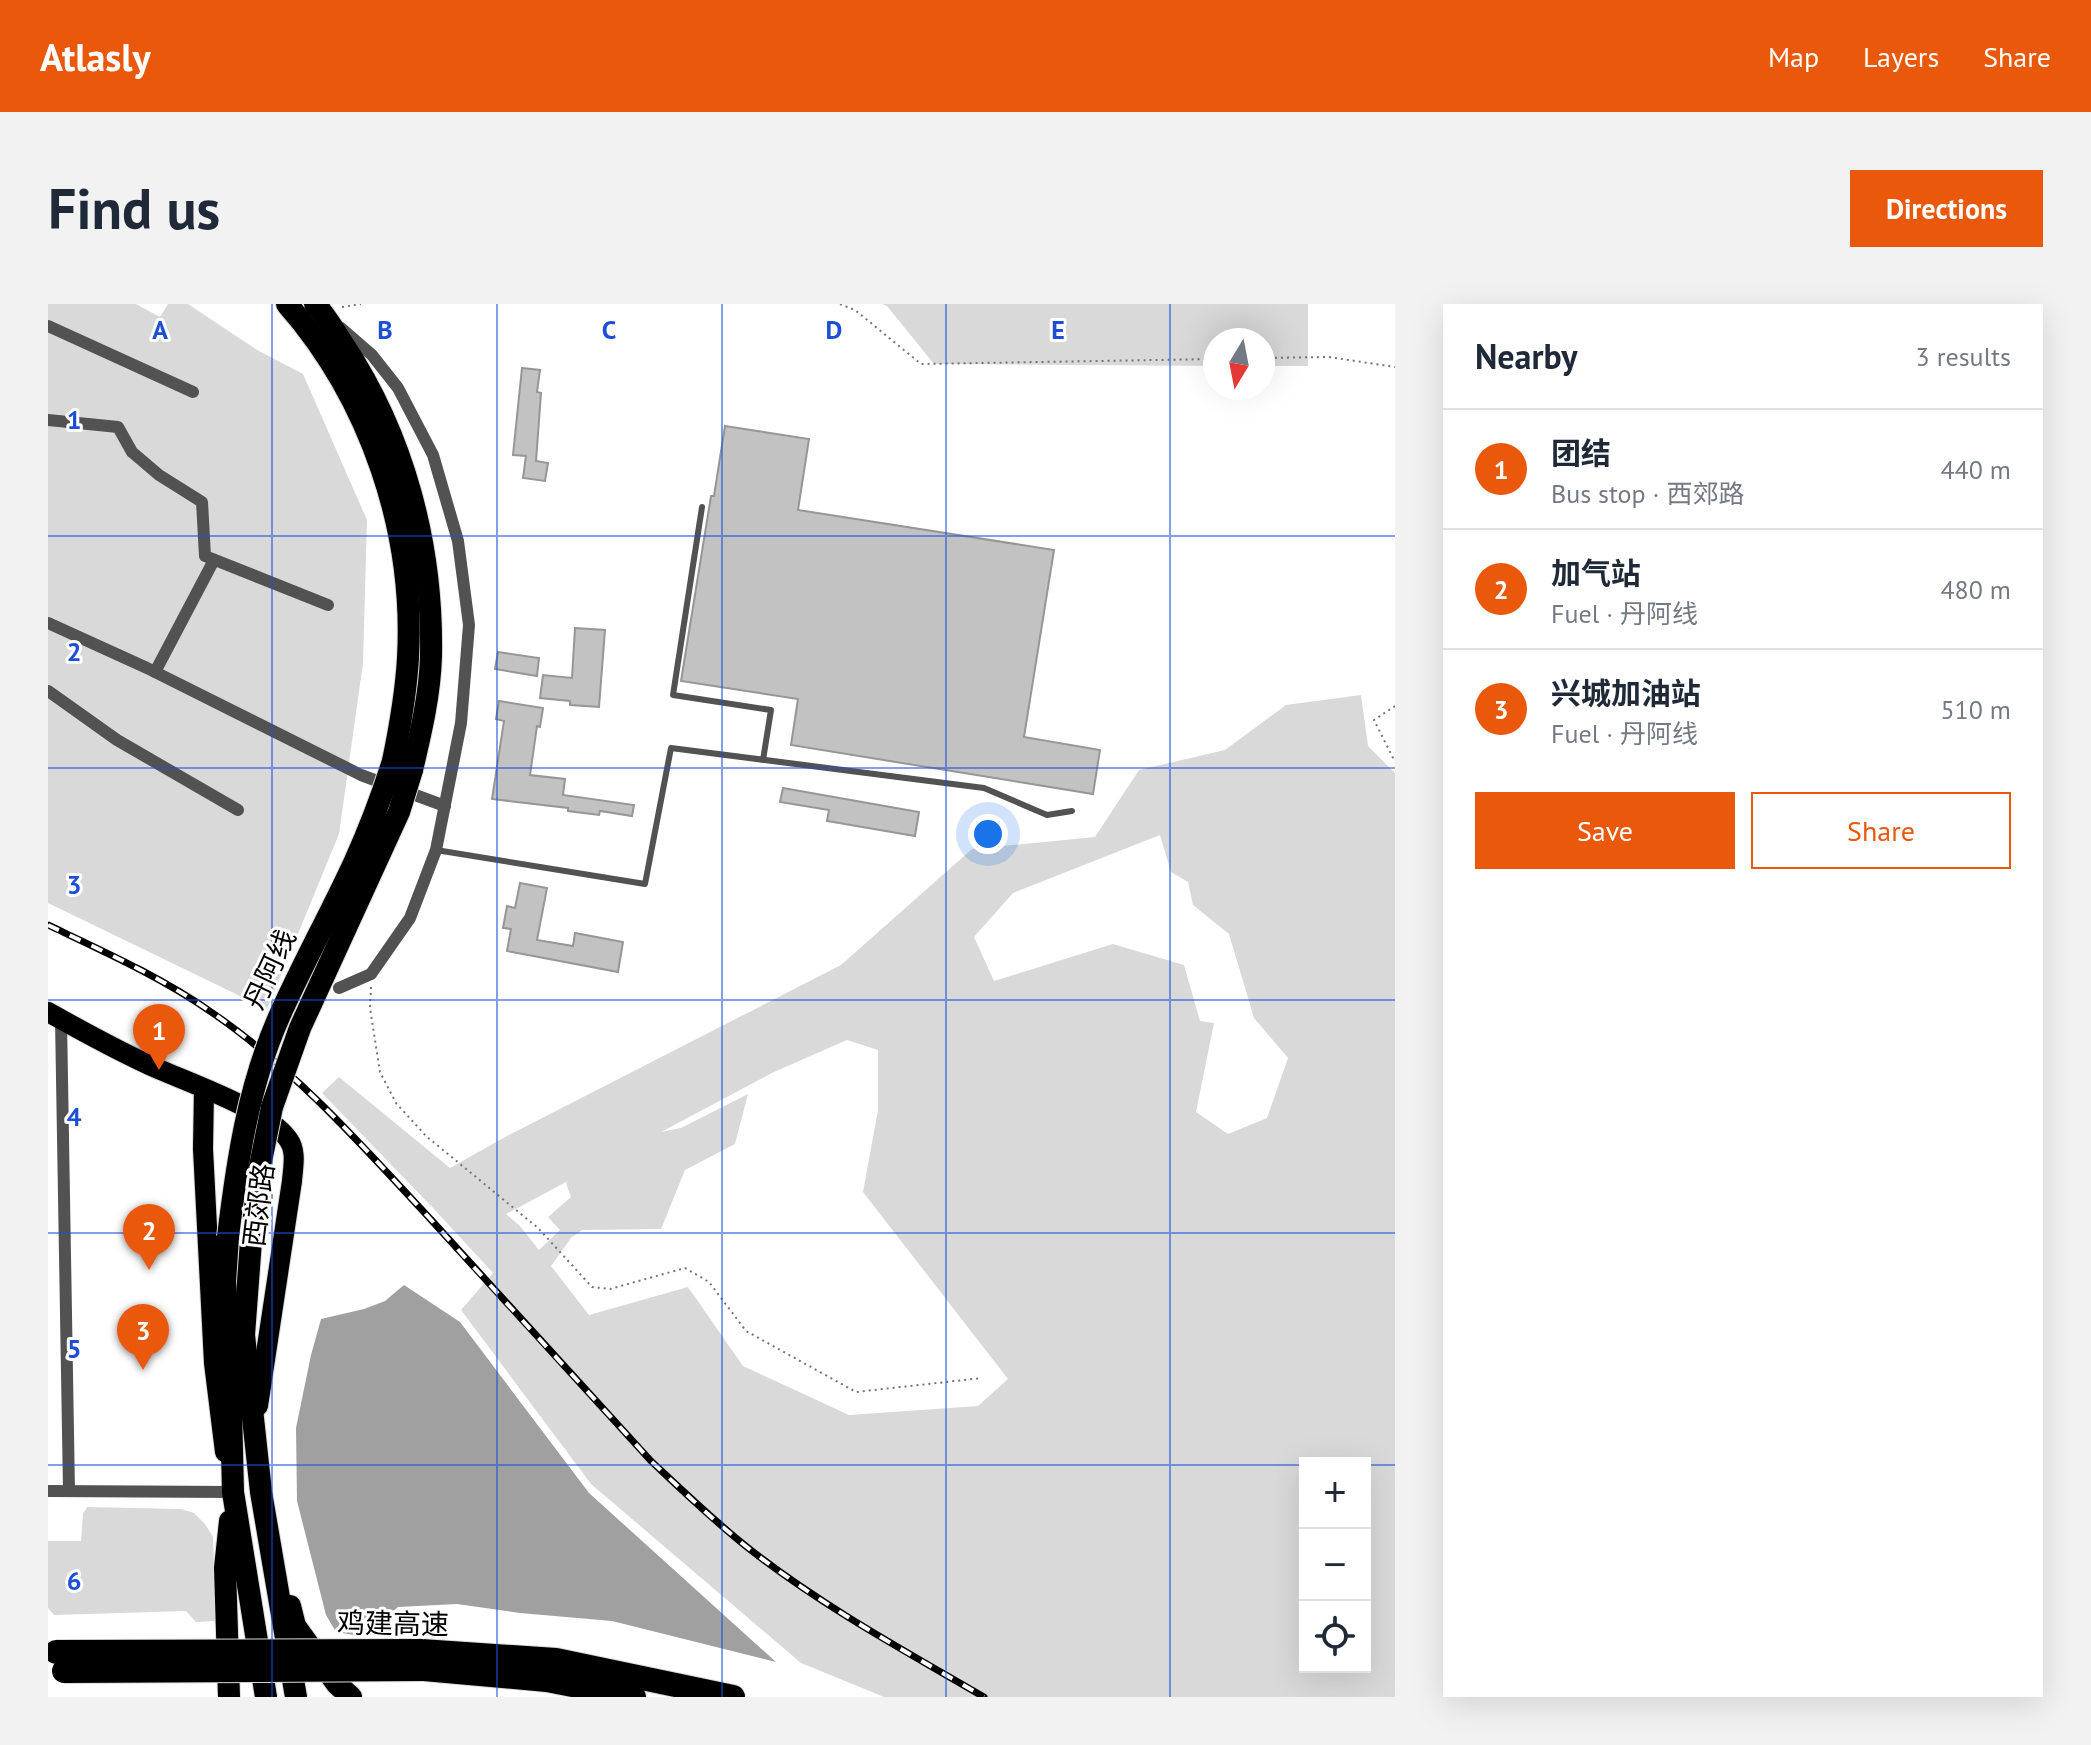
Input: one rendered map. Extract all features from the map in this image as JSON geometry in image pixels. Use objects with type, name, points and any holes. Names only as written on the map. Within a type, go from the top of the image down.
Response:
[{"type":"highway","name":"丹阿线","points":[[287,304],[308,328],[342,380],[368,436],[393,504],[404,556],[408,602],[399,812],[300,1028],[272,1107],[260,1166],[251,1241],[244,1335],[261,1492],[296,1697]]},
{"type":"highway","name":"丹阿线","points":[[266,1697],[233,1492],[225,1282],[237,1160],[251,1098],[277,1020],[354,863],[378,805],[402,765],[425,716],[431,658],[425,555],[414,500],[392,434],[363,375],[318,307]]},
{"type":"highway","points":[[229,1697],[225,1568],[233,1492]]},
{"type":"highway","points":[[261,1492],[295,1626],[337,1684],[351,1697]]},
{"type":"highway","name":"鸡建高速","points":[[53,1660],[556,1660],[733,1697]]},
{"type":"highway","name":"鸡建高速","points":[[422,1660],[634,1697]]},
{"type":"main road","name":"西郊路","points":[[54,1016],[145,1063],[256,1114],[278,1128],[290,1142],[294,1156],[292,1181],[258,1396],[256,1456]]},
{"type":"main road","points":[[204,1089],[203,1149],[214,1363],[221,1437],[233,1492]]},
{"type":"street","points":[[318,307],[372,355],[398,388],[433,455],[458,541],[469,625],[461,723],[436,850],[410,918],[371,974],[339,988]]},
{"type":"street","points":[[48,326],[193,392]]},
{"type":"street","points":[[48,420],[118,427],[132,452],[159,475],[202,502],[205,556],[328,605]]},
{"type":"street","points":[[155,672],[214,560]]},
{"type":"street","points":[[48,623],[155,672],[361,775],[445,806]]},
{"type":"street","points":[[48,691],[117,740],[238,810]]},
{"type":"street","points":[[54,1016],[69,1491]]},
{"type":"street","points":[[48,1491],[233,1492]]},
{"type":"lane","points":[[702,507],[673,695],[771,710],[763,760]]},
{"type":"lane","points":[[436,850],[645,884],[671,748],[984,788],[1047,815],[1072,811]]},
{"type":"path","points":[[840,304],[855,310],[921,364],[1203,359]]},
{"type":"path","points":[[1275,358],[1329,357],[1395,367]]},
{"type":"path","points":[[1395,706],[1374,720],[1395,762]]},
{"type":"path","points":[[371,974],[370,1008],[380,1072],[396,1103],[426,1136],[538,1228],[592,1287],[610,1289],[685,1268],[709,1282],[746,1331],[856,1392],[982,1378]]},
{"type":"shaded area","points":[[48,304],[136,304],[160,317],[168,304],[188,304],[257,350],[303,374],[367,520],[363,663],[339,834],[267,1009],[48,903]]},
{"type":"shaded area","points":[[882,304],[1308,304],[1308,366],[1275,366],[1275,328],[1203,328],[1203,366],[934,364],[887,306]]},
{"type":"shaded area","points":[[1361,695],[1368,746],[1395,773],[1395,1697],[884,1697],[801,1663],[591,1484],[461,1310],[493,1273],[322,1093],[339,1077],[450,1168],[841,965],[972,849],[1095,837],[1139,770],[1225,750],[1286,705]],"holes":[[[1160,835],[1171,872],[1188,882],[1193,905],[1229,934],[1254,1018],[1288,1058],[1267,1118],[1228,1134],[1196,1112],[1214,1023],[1200,1021],[1184,965],[1113,944],[994,981],[974,937],[1013,893]],[[847,1040],[878,1050],[878,1110],[863,1192],[1008,1379],[978,1406],[849,1415],[743,1366],[688,1287],[589,1315],[551,1266],[571,1238],[582,1230],[661,1229],[685,1170],[735,1144],[748,1094],[681,1128],[661,1132],[774,1072]],[[568,1181],[571,1197],[548,1217],[560,1230],[539,1250],[506,1214]]]},
{"type":"shaded area","points":[[404,1285],[460,1322],[589,1493],[776,1662],[612,1621],[457,1604],[398,1607],[360,1636],[336,1632],[326,1615],[297,1501],[296,1428],[321,1319],[385,1301]]},
{"type":"shaded area","points":[[87,1507],[181,1509],[194,1513],[213,1537],[216,1621],[196,1622],[186,1611],[54,1615],[48,1608],[48,1541],[81,1541],[83,1514]]},
{"type":"building","points":[[522,368],[540,370],[536,461],[548,463],[545,481],[523,478],[526,456],[513,455]]},
{"type":"building","points":[[725,426],[809,439],[798,510],[1054,550],[1024,737],[1100,750],[1093,794],[791,745],[798,699],[681,681]]},
{"type":"building","points":[[575,628],[605,630],[599,707],[540,698],[543,675],[572,678]]},
{"type":"building","points":[[498,652],[539,658],[537,676],[495,669]]},
{"type":"building","points":[[499,701],[543,708],[540,727],[537,726],[530,775],[565,779],[563,795],[634,805],[632,816],[600,811],[599,815],[492,799],[504,721],[496,719]]},
{"type":"building","points":[[783,788],[919,812],[915,836],[827,821],[829,810],[780,802]]},
{"type":"building","points":[[520,883],[547,888],[537,940],[573,946],[575,933],[623,942],[618,972],[507,951],[511,929],[503,928],[507,906],[515,908]]},
{"type":"railway","points":[[48,925],[175,989],[245,1037],[330,1112],[651,1461],[713,1518],[752,1551],[808,1591],[984,1697]]},
{"type":"place","name":"团结","points":[[159,1070]]},
{"type":"place","name":"加气站","points":[[149,1270]]},
{"type":"place","name":"兴城加油站","points":[[143,1370]]}]
